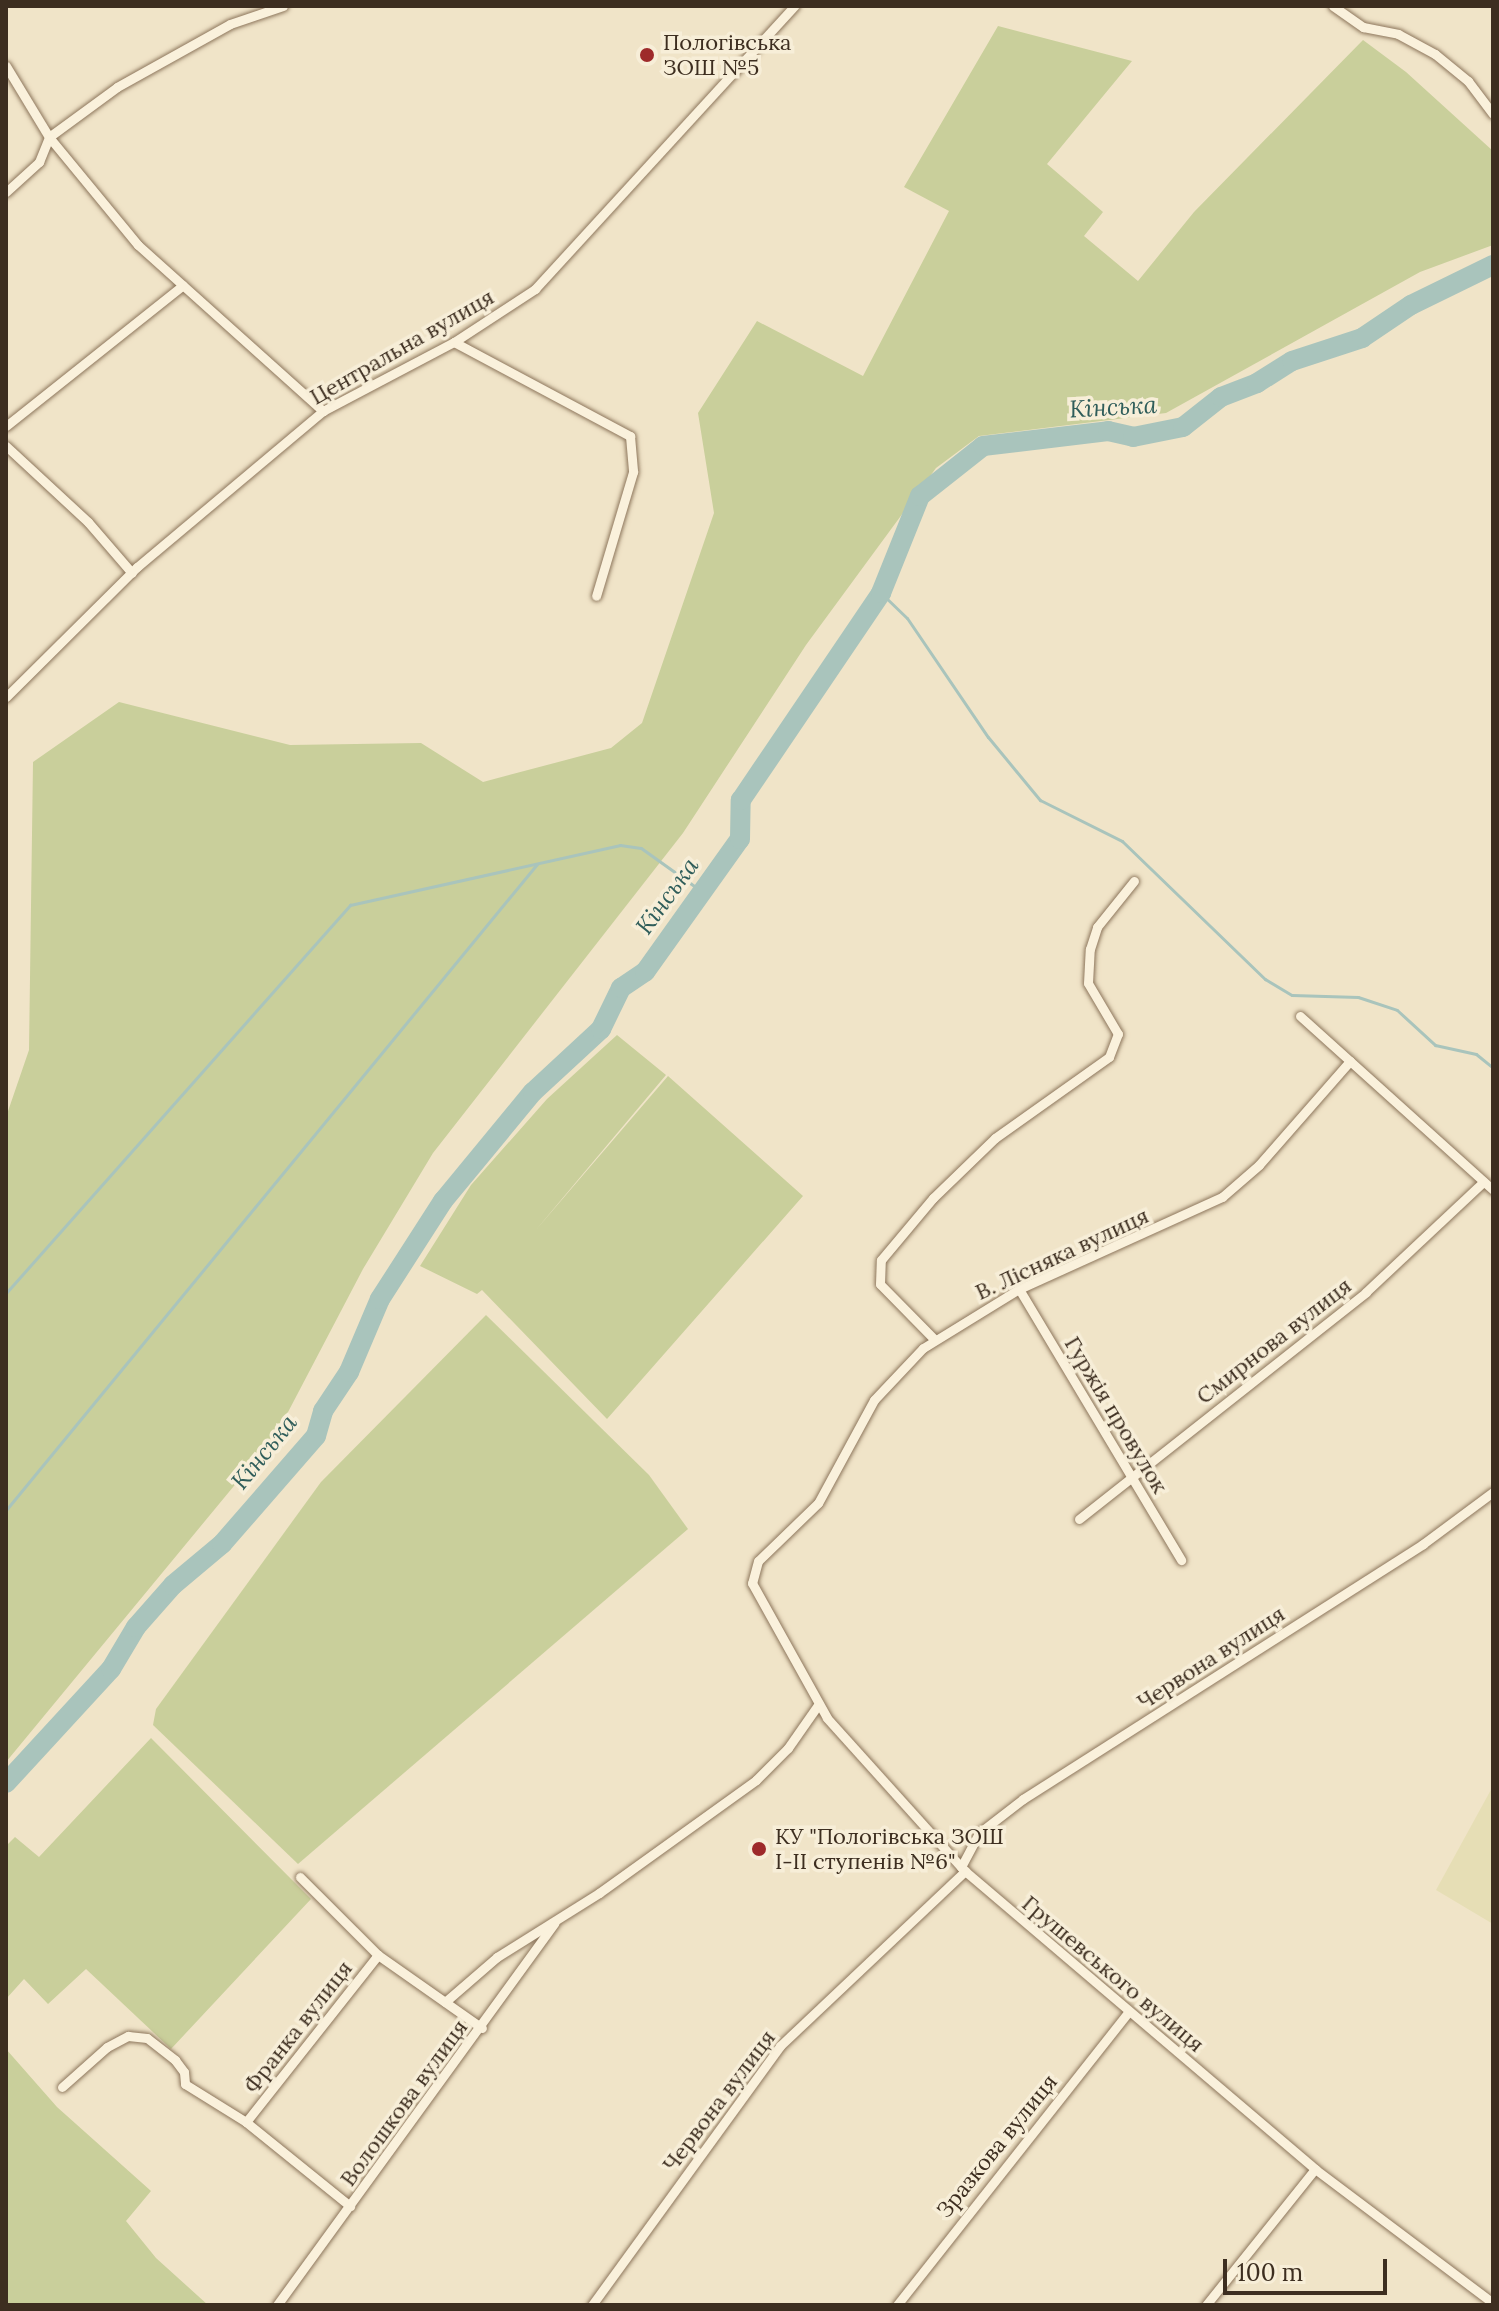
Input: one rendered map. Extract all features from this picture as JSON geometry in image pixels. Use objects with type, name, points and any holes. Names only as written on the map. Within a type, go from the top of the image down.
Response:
[{"type":"street","points":[[6,192],[39,162],[49,137],[117,87],[230,24],[283,6]]},
{"type":"street","name":"Центральна вулиця","points":[[6,697],[132,573],[323,411],[454,342],[535,289],[794,6]]},
{"type":"street","points":[[1333,6],[1363,27],[1398,34],[1435,54],[1468,81],[1493,114]]},
{"type":"street","points":[[6,66],[49,137],[138,245],[323,411]]},
{"type":"street","points":[[6,426],[183,285]]},
{"type":"street","points":[[454,342],[630,436],[633,472],[596,596]]},
{"type":"street","points":[[6,446],[88,522],[132,573]]},
{"type":"street","points":[[934,1339],[880,1284],[881,1260],[933,1198],[995,1138],[1109,1057],[1118,1034],[1088,983],[1089,958],[1097,927],[1134,881]]},
{"type":"street","points":[[1300,1016],[1493,1190]]},
{"type":"street","name":"В. Лісняка вулиця","points":[[753,1573],[758,1561],[818,1503],[874,1400],[934,1339],[1019,1289],[1222,1197],[1259,1165],[1350,1061]]},
{"type":"street","name":"Смирнова вулиця","points":[[1079,1519],[1366,1292],[1483,1182]]},
{"type":"street","name":"Гуржія провулок","points":[[1019,1289],[1181,1560]]},
{"type":"street","name":"Червона вулиця","points":[[592,2305],[780,2046],[963,1869],[979,1833],[1023,1799],[1423,1544],[1493,1492]]},
{"type":"street","name":"Грушевського вулиця","points":[[753,1573],[755,1592],[818,1705],[963,1869],[1315,2169],[1493,2303]]},
{"type":"street","name":"Волошкова вулиця","points":[[445,2002],[497,1957],[557,1919],[756,1780],[788,1748],[818,1705]]},
{"type":"street","name":"Франка вулиця","points":[[300,1877],[378,1955],[482,2028]]},
{"type":"street","name":"Волошкова вулиця","points":[[277,2305],[482,2028],[557,1919]]},
{"type":"street","name":"Франка вулиця","points":[[246,2122],[378,1955]]},
{"type":"street","name":"Зразкова вулиця","points":[[897,2305],[1128,2012]]},
{"type":"street","name":"Франка вулиця","points":[[62,2087],[88,2060],[138,2035],[175,2060],[184,2072],[185,2084],[246,2122],[350,2206]]},
{"type":"street","points":[[1206,2305],[1315,2169]]},
{"type":"shaded area","points":[[1493,1786],[1493,1924],[1436,1890]]},
{"type":"green space","points":[[998,26],[1132,61],[1047,164],[1103,212],[1084,236],[1138,281],[1194,212],[1363,40],[1406,72],[1493,151],[1493,245],[1420,272],[1166,413],[979,436],[936,468],[806,645],[683,833],[433,1153],[363,1269],[276,1435],[6,1762],[6,1117],[29,1050],[33,762],[119,702],[290,745],[421,743],[483,782],[611,748],[642,723],[714,513],[698,413],[757,321],[863,376],[949,211],[904,187]]},
{"type":"green space","points":[[617,1035],[666,1075],[535,1231],[668,1076],[803,1196],[607,1419],[482,1290],[477,1294],[420,1266],[471,1185],[547,1099]]},
{"type":"green space","points":[[486,1315],[649,1475],[688,1529],[298,1864],[153,1725],[156,1709],[321,1482]]},
{"type":"green space","points":[[151,1738],[311,1899],[171,2049],[86,1969],[48,2004],[24,1979],[6,1999],[6,1846],[15,1837],[39,1857]]},
{"type":"green space","points":[[6,2049],[57,2107],[151,2191],[126,2221],[156,2258],[208,2305],[6,2305]]},
{"type":"waterway","name":"Кінська","points":[[6,1783],[111,1669],[136,1627],[173,1585],[222,1544],[316,1436],[323,1411],[349,1372],[380,1299],[443,1201],[533,1092],[601,1029],[621,988],[645,972],[740,839],[741,800],[881,593],[920,496],[983,446],[1108,431],[1133,437],[1183,427],[1221,397],[1257,383],[1292,361],[1362,338],[1411,305],[1493,265]]},
{"type":"waterway","points":[[881,593],[907,618],[988,737],[1040,800],[1122,841],[1265,979],[1292,995],[1358,997],[1397,1010],[1435,1045],[1476,1054],[1493,1068]]},
{"type":"waterway","points":[[6,1293],[350,905],[620,845],[641,848],[701,891]]},
{"type":"waterway","points":[[6,1510],[537,864]]},
{"type":"place","name":"Пологівська ЗОШ №5","points":[[647,55]]},
{"type":"place","name":"КУ \"Пологівська ЗОШ І-ІІ ступенів №6\"","points":[[759,1849]]}]
